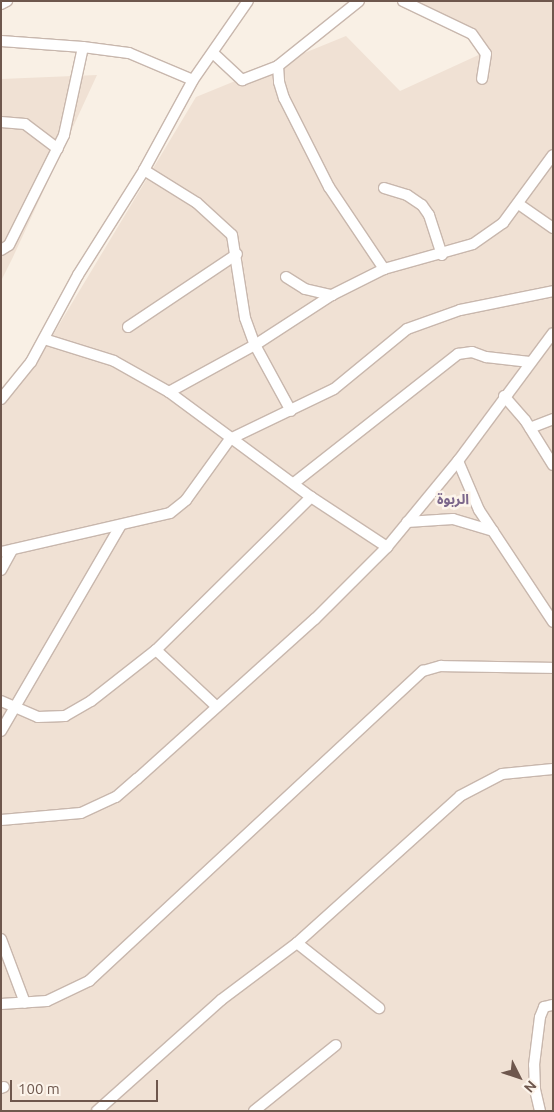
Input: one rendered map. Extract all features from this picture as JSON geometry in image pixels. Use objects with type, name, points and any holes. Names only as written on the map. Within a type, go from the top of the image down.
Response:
[{"type":"street","points":[[1,4],[7,1]]},
{"type":"street","points":[[1,399],[22,374],[44,339],[78,276],[144,170],[193,80],[248,1]]},
{"type":"street","points":[[213,53],[242,80],[278,66],[359,1]]},
{"type":"street","points":[[403,1],[472,34],[486,54],[482,79]]},
{"type":"street","points":[[1,41],[83,47],[129,53],[193,80]]},
{"type":"street","points":[[1,250],[9,245],[68,126],[83,47]]},
{"type":"street","points":[[278,66],[284,98],[315,160],[343,210],[384,270]]},
{"type":"street","points":[[1,122],[25,124],[58,149]]},
{"type":"street","points":[[169,392],[255,344],[332,295],[384,270],[442,255],[488,236],[520,205],[553,155]]},
{"type":"street","points":[[144,170],[197,203],[227,228],[236,243],[243,307],[255,344],[291,411]]},
{"type":"street","points":[[384,188],[407,195],[422,205],[429,214],[442,255]]},
{"type":"street","points":[[520,205],[553,228]]},
{"type":"street","points":[[128,327],[237,254]]},
{"type":"street","points":[[286,277],[306,289],[332,295]]},
{"type":"street","points":[[1,552],[66,535],[121,525],[179,508],[230,439],[291,411],[346,382],[407,329],[460,310],[553,290]]},
{"type":"street","points":[[1,820],[81,813],[98,807],[130,785],[330,605],[387,547],[458,461],[504,396],[553,333]]},
{"type":"street","points":[[44,339],[114,361],[169,392],[230,439],[311,497],[387,547]]},
{"type":"street","points":[[294,483],[458,354],[472,352],[486,357],[530,362]]},
{"type":"street","points":[[504,396],[530,428],[553,466]]},
{"type":"street","points":[[530,428],[553,419]]},
{"type":"street","points":[[458,461],[493,531],[553,622]]},
{"type":"street","points":[[1,700],[15,708],[51,719],[65,716],[91,701],[156,650],[311,497]]},
{"type":"street","points":[[407,522],[453,519],[493,531]]},
{"type":"street","points":[[1,731],[121,525]]},
{"type":"street","points":[[1,570],[12,550]]},
{"type":"street","points":[[156,650],[217,707]]},
{"type":"street","points":[[1,1004],[47,1002],[89,981],[422,671],[441,666],[553,668]]},
{"type":"street","points":[[97,1111],[221,1000],[297,944],[460,796],[502,774],[553,769]]},
{"type":"street","points":[[1,939],[25,1003]]},
{"type":"street","points":[[297,944],[379,1008]]},
{"type":"street","points":[[540,1111],[534,1090],[534,1065],[540,1017],[544,1007],[553,1005]]},
{"type":"street","points":[[254,1111],[336,1045]]},
{"type":"shaded area","points":[[416,1],[553,1],[553,1111],[1,1111],[1,407],[45,348],[196,97],[346,36],[400,91],[485,52]]},
{"type":"shaded area","points":[[97,75],[13,257],[1,281],[1,79]]},
{"type":"district","name":"الربوة","points":[[453,499]]}]
